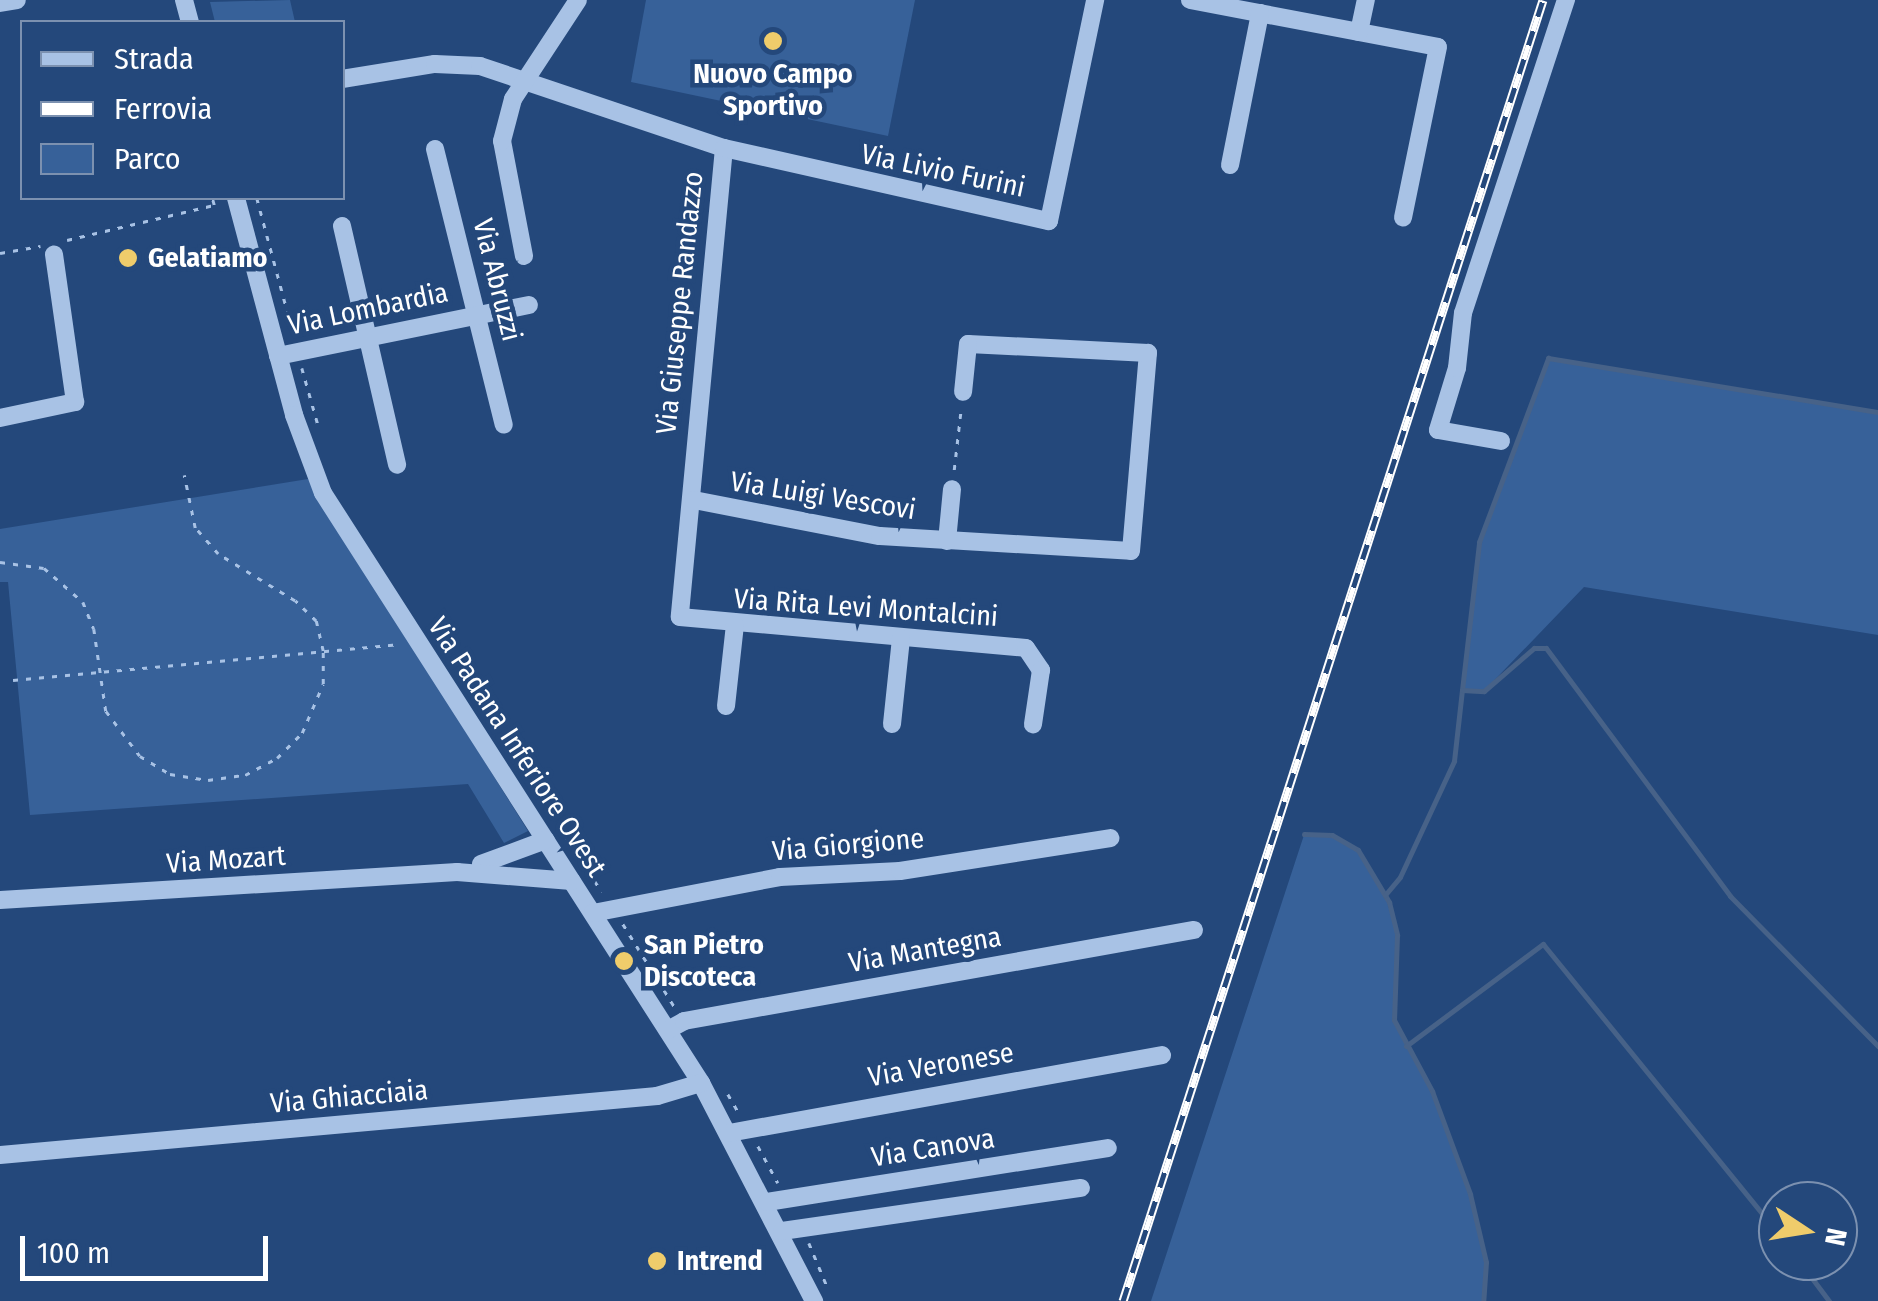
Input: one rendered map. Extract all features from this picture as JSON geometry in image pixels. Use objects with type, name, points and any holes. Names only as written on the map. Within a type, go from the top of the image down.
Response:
[{"type":"street","points":[[0,4],[18,0]]},
{"type":"street","points":[[524,256],[502,140],[524,79],[578,0]]},
{"type":"street","name":"Via Livio Furini","points":[[724,148],[780,166],[1049,221],[1095,0]]},
{"type":"street","points":[[1190,0],[1438,47],[1403,217]]},
{"type":"street","points":[[1359,32],[1366,0]]},
{"type":"street","points":[[1502,441],[1438,430],[1457,368],[1463,314],[1566,0]]},
{"type":"street","points":[[1230,165],[1260,13]]},
{"type":"street","name":"Via Giuseppe Randazzo","points":[[345,79],[459,63],[524,79],[724,148],[690,483],[694,500],[686,516],[680,617]]},
{"type":"street","name":"Via Abruzzi","points":[[436,149],[504,426]]},
{"type":"street","name":"Via Padana Inferiore Ovest","points":[[237,200],[278,356],[322,494],[593,913],[676,1026],[701,1084],[767,1202],[791,1230],[822,1298]]},
{"type":"street","points":[[342,226],[396,465]]},
{"type":"street","points":[[0,418],[75,402],[54,254]]},
{"type":"street","name":"Via Lombardia","points":[[278,356],[528,306]]},
{"type":"street","name":"Via Luigi Vescovi","points":[[694,500],[880,536],[1131,551],[1148,354],[968,344],[962,392]]},
{"type":"street","name":"Via Luigi Vescovi","points":[[947,541],[952,489]]},
{"type":"street","name":"Via Rita Levi Montalcini","points":[[680,617],[1032,652],[1041,670],[1032,724]]},
{"type":"street","points":[[726,706],[735,625]]},
{"type":"street","points":[[892,724],[901,638]]},
{"type":"street","name":"Via Giorgione","points":[[593,913],[780,877],[900,871],[1110,838]]},
{"type":"street","name":"Via Mozart","points":[[456,872],[546,840]]},
{"type":"street","name":"Via Mozart","points":[[0,900],[456,872],[572,880]]},
{"type":"street","name":"Via Mantegna","points":[[676,1026],[1194,930]]},
{"type":"street","name":"Via Veronese","points":[[730,1133],[1162,1055]]},
{"type":"street","name":"Via Ghiacciaia","points":[[0,1155],[657,1096],[701,1084]]},
{"type":"street","name":"Via Canova","points":[[767,1202],[1108,1148]]},
{"type":"street","points":[[791,1230],[1081,1188]]},
{"type":"path","points":[[0,253],[214,205],[213,200]]},
{"type":"path","points":[[258,200],[322,439]]},
{"type":"path","name":"Via Luigi Vescovi","points":[[952,489],[962,392]]},
{"type":"path","points":[[0,562],[44,568],[66,582],[94,629],[100,672],[118,734],[170,774],[208,780],[245,775],[277,758],[302,734],[323,684],[323,651],[316,621],[295,601],[218,554],[195,528],[184,474]]},
{"type":"path","points":[[12,680],[416,642]]},
{"type":"path","points":[[493,724],[614,909],[676,1026]]},
{"type":"path","points":[[724,1088],[786,1199]]},
{"type":"path","points":[[769,1180],[775,1177]]},
{"type":"path","points":[[791,1230],[822,1298]]},
{"type":"green space","points":[[290,0],[295,20],[214,20],[210,2]]},
{"type":"green space","name":"Nuovo Campo Sportivo","points":[[646,0],[915,0],[888,136],[631,82]]},
{"type":"green space","points":[[1548,358],[1878,412],[1878,635],[1584,587],[1484,691],[1462,690],[1479,542]]},
{"type":"green space","points":[[308,479],[528,831],[504,843],[468,784],[30,815],[8,582],[0,582],[0,529]]},
{"type":"green space","points":[[1304,835],[1332,835],[1358,850],[1385,895],[1397,935],[1394,1021],[1432,1091],[1470,1194],[1486,1262],[1483,1301],[1151,1301]]},
{"type":"waterway","points":[[1462,690],[1479,542],[1548,358],[1878,412]]},
{"type":"waterway","points":[[1385,895],[1400,877],[1454,761],[1462,690],[1484,691],[1534,648],[1546,648],[1730,896],[1878,1046]]},
{"type":"waterway","points":[[1304,834],[1332,835],[1358,850],[1389,902],[1397,935],[1394,1020],[1432,1091],[1470,1194],[1486,1262],[1483,1301]]},
{"type":"waterway","points":[[1406,1046],[1543,944],[1758,1208]]},
{"type":"waterway","points":[[1814,1281],[1829,1301]]},
{"type":"railway","points":[[1123,1301],[1543,0]]},
{"type":"place","name":"Nuovo Campo Sportivo","points":[[773,41]]},
{"type":"place","name":"Gelatiamo","points":[[128,258]]},
{"type":"place","name":"San Pietro Discoteca","points":[[624,961]]},
{"type":"place","name":"Intrend","points":[[657,1261]]}]
